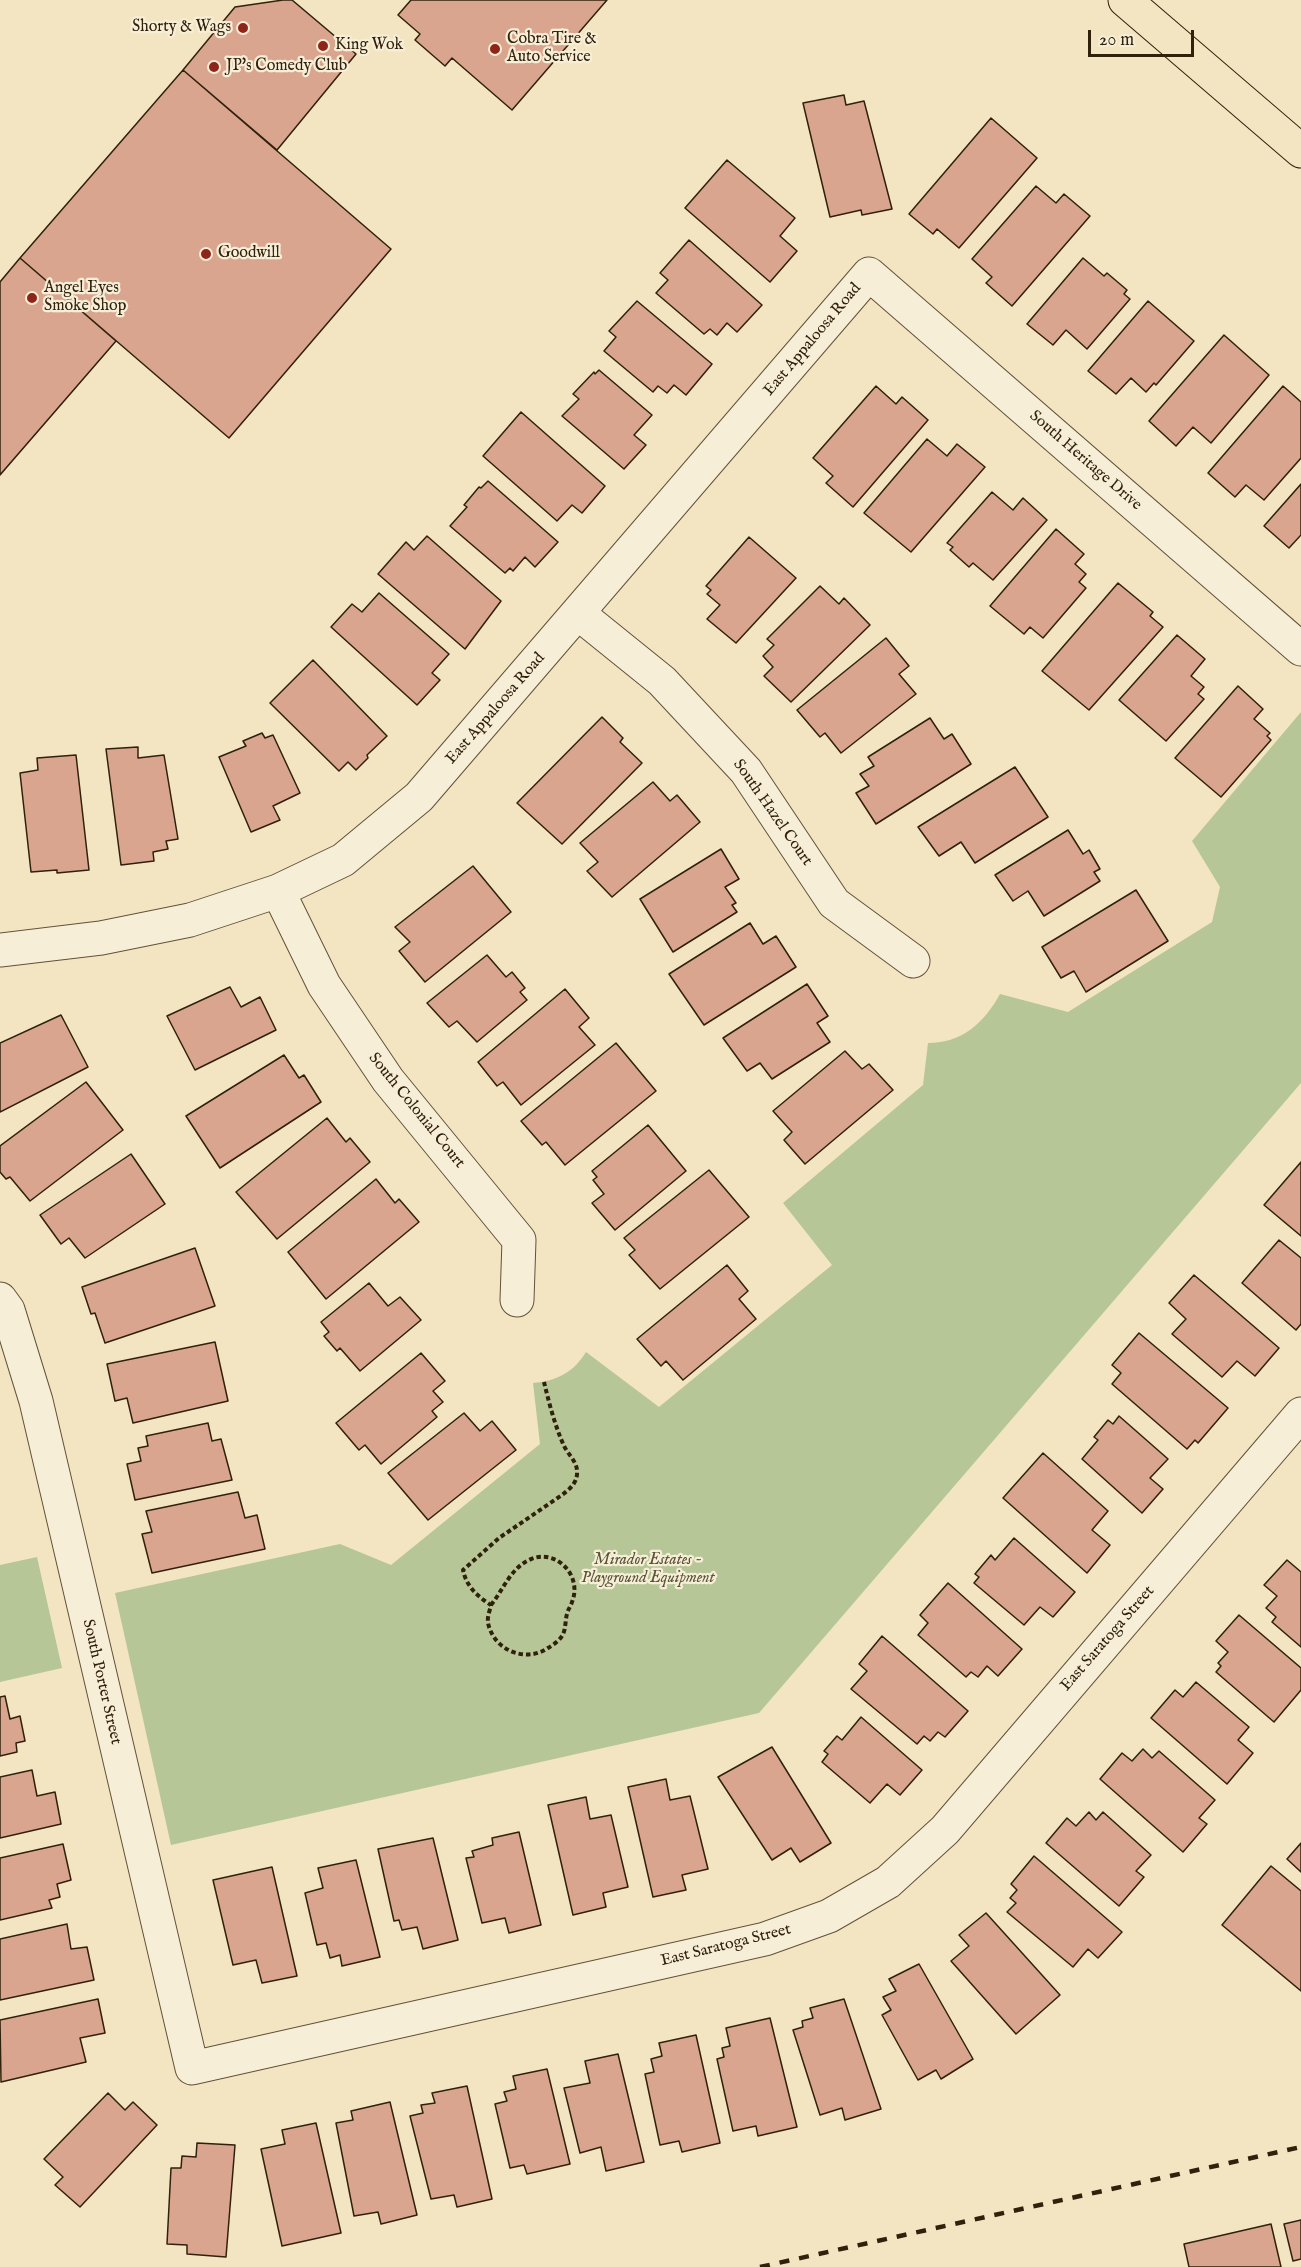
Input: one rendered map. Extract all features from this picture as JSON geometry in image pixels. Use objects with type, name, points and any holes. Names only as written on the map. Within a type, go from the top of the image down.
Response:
[{"type":"main road","points":[[1125,0],[1301,151]]},
{"type":"street","name":"East Appaloosa Road","points":[[0,950],[101,938],[190,920],[278,891],[343,860],[419,797],[579,614],[869,274]]},
{"type":"street","name":"South Heritage Drive","points":[[869,274],[1301,649]]},
{"type":"street","name":"South Hazel Court","points":[[579,614],[662,681],[746,771],[834,903],[913,961]]},
{"type":"street","name":"South Colonial Court","points":[[278,891],[324,985],[387,1080],[519,1240],[517,1300]]},
{"type":"street","name":"South Porter Street","points":[[0,1299],[8,1310],[36,1401],[192,2068]]},
{"type":"street","name":"East Saratoga Street","points":[[192,2068],[765,1939],[830,1916],[868,1894],[888,1882],[945,1830],[1301,1414]]},
{"type":"path","points":[[491,1605],[472,1590],[465,1579],[463,1570],[499,1538],[571,1488],[577,1472],[556,1424],[544,1382]]},
{"type":"path","points":[[541,1556],[552,1558],[568,1568],[573,1578],[574,1594],[562,1637],[536,1655],[509,1651],[496,1640],[488,1623],[491,1605],[511,1575],[530,1559],[541,1556]]},
{"type":"green space","name":"Mirador Estates - Playground Equipment","points":[[1301,712],[1301,1083],[759,1713],[171,1845],[115,1593],[340,1544],[391,1565],[540,1444],[533,1383],[557,1378],[564,1374],[576,1365],[586,1352],[659,1407],[832,1265],[783,1203],[923,1085],[928,1043],[951,1039],[971,1029],[987,1014],[1000,994],[1068,1012],[1212,922],[1220,887],[1192,841]]},
{"type":"green space","points":[[37,1557],[62,1668],[0,1682],[0,1565]]},
{"type":"building","points":[[292,0],[356,54],[277,150],[183,70],[235,7]]},
{"type":"building","name":"Cobra Tire & Auto Service","points":[[411,0],[607,0],[512,110],[452,58],[445,66],[415,40],[420,34],[398,15]]},
{"type":"building","name":"Goodwill","points":[[183,70],[391,249],[229,438],[20,258]]},
{"type":"building","points":[[844,95],[846,105],[864,101],[892,209],[862,215],[861,210],[830,217],[803,103]]},
{"type":"building","points":[[991,118],[1037,158],[959,248],[937,229],[933,234],[909,214]]},
{"type":"building","points":[[727,160],[795,218],[780,236],[797,251],[770,282],[685,208]]},
{"type":"building","points":[[1036,186],[1056,203],[1064,194],[1090,216],[1012,306],[986,283],[992,277],[972,259]]},
{"type":"building","points":[[689,240],[762,305],[737,332],[727,323],[717,335],[710,329],[704,334],[656,293],[668,280],[660,273]]},
{"type":"building","points":[[20,258],[116,341],[0,475],[0,282]]},
{"type":"building","points":[[1083,258],[1104,276],[1107,273],[1127,290],[1124,294],[1130,299],[1087,349],[1066,330],[1053,345],[1027,324]]},
{"type":"building","points":[[637,301],[712,364],[686,395],[674,385],[667,393],[658,386],[653,392],[604,351],[616,337],[609,331]]},
{"type":"building","points":[[1148,301],[1194,341],[1156,385],[1154,383],[1146,392],[1131,378],[1116,394],[1088,371]]},
{"type":"building","points":[[1224,335],[1269,375],[1211,443],[1193,427],[1176,446],[1149,421]]},
{"type":"building","points":[[599,370],[652,415],[634,435],[646,445],[624,469],[562,416],[579,399],[573,394],[594,372],[595,374]]},
{"type":"building","points":[[876,386],[896,404],[902,397],[928,420],[853,507],[826,483],[833,476],[813,458]]},
{"type":"building","points":[[1283,386],[1301,402],[1301,458],[1264,500],[1246,485],[1235,497],[1208,473]]},
{"type":"building","points":[[521,412],[605,486],[582,513],[572,505],[557,521],[483,456]]},
{"type":"building","points":[[927,439],[947,456],[957,444],[985,467],[911,552],[864,513]]},
{"type":"building","points":[[488,481],[558,542],[535,567],[525,557],[513,571],[510,568],[505,573],[450,526],[467,507],[464,505],[479,487],[481,488]]},
{"type":"building","points":[[1301,484],[1301,535],[1289,548],[1264,526]]},
{"type":"building","points":[[992,492],[1013,510],[1023,498],[1047,520],[993,580],[973,563],[969,567],[950,550],[953,547],[947,543]]},
{"type":"building","points":[[1056,529],[1084,554],[1075,564],[1086,574],[1079,582],[1086,588],[1043,638],[1030,627],[1024,634],[990,606]]},
{"type":"building","points":[[427,536],[501,601],[465,649],[378,574],[406,542],[414,550]]},
{"type":"building","points":[[749,537],[796,578],[736,643],[707,619],[720,605],[707,594],[711,590],[706,586]]},
{"type":"building","points":[[1118,583],[1153,612],[1150,616],[1163,627],[1089,710],[1042,671]]},
{"type":"building","points":[[820,586],[839,604],[844,598],[870,625],[791,702],[764,676],[773,667],[763,656],[774,645],[767,639]]},
{"type":"building","points":[[379,593],[449,654],[432,673],[440,680],[417,705],[331,627],[352,604],[362,612]]},
{"type":"building","points":[[1177,635],[1205,659],[1191,676],[1204,687],[1198,694],[1204,699],[1166,741],[1119,700]]},
{"type":"building","points":[[886,638],[909,666],[899,674],[916,694],[841,753],[825,733],[820,737],[797,710]]},
{"type":"building","points":[[313,660],[387,736],[367,755],[368,758],[356,770],[348,762],[339,771],[270,703]]},
{"type":"building","points":[[1238,686],[1263,709],[1254,719],[1270,733],[1267,736],[1271,740],[1221,797],[1175,758]]},
{"type":"building","points":[[602,717],[623,738],[620,742],[642,763],[562,844],[517,803]]},
{"type":"building","points":[[930,718],[944,739],[952,734],[971,764],[876,824],[856,793],[869,786],[860,774],[874,766],[868,757]]},
{"type":"building","points":[[262,733],[265,738],[273,735],[300,793],[273,806],[280,820],[251,832],[219,757],[246,746],[243,741]]},
{"type":"building","points":[[138,747],[138,758],[164,755],[178,839],[166,841],[168,849],[153,852],[154,861],[121,865],[106,749]]},
{"type":"building","points":[[76,755],[89,870],[57,873],[57,870],[31,872],[20,773],[38,770],[37,758]]},
{"type":"building","points":[[1015,767],[1048,817],[975,863],[961,842],[939,856],[918,827]]},
{"type":"building","points":[[653,782],[670,801],[677,795],[700,822],[612,897],[587,871],[598,862],[580,843]]},
{"type":"building","points":[[1068,830],[1083,854],[1089,850],[1100,869],[1094,872],[1100,881],[1044,916],[1028,891],[1013,901],[995,875]]},
{"type":"building","points":[[721,849],[739,879],[725,887],[736,903],[732,905],[737,912],[673,952],[640,899]]},
{"type":"building","points":[[473,866],[511,912],[425,982],[399,951],[410,942],[395,927]]},
{"type":"building","points":[[1136,890],[1168,941],[1086,992],[1074,971],[1061,978],[1042,947]]},
{"type":"building","points":[[750,923],[763,944],[776,936],[796,967],[704,1025],[669,974]]},
{"type":"building","points":[[487,955],[506,977],[512,972],[525,988],[520,992],[527,1000],[477,1042],[457,1021],[449,1027],[427,1003]]},
{"type":"building","points":[[807,984],[828,1016],[817,1023],[830,1042],[772,1079],[760,1063],[747,1071],[723,1038]]},
{"type":"building","points":[[230,987],[241,1007],[260,997],[276,1030],[195,1070],[167,1016]]},
{"type":"building","points":[[565,989],[589,1018],[579,1027],[595,1045],[521,1105],[503,1082],[497,1086],[478,1062]]},
{"type":"building","points":[[61,1015],[88,1067],[0,1112],[0,1043]]},
{"type":"building","points":[[616,1043],[656,1091],[565,1165],[546,1142],[542,1145],[521,1121]]},
{"type":"building","points":[[845,1051],[862,1069],[869,1064],[893,1090],[805,1164],[784,1140],[792,1132],[773,1111]]},
{"type":"building","points":[[284,1055],[299,1078],[304,1075],[321,1102],[220,1168],[186,1116]]},
{"type":"building","points":[[86,1082],[123,1130],[30,1201],[10,1177],[6,1179],[0,1172],[0,1146]]},
{"type":"building","points":[[327,1118],[346,1142],[350,1138],[370,1162],[277,1239],[236,1192]]},
{"type":"building","points":[[648,1125],[686,1171],[615,1230],[592,1203],[604,1194],[593,1180],[597,1177],[592,1171]]},
{"type":"building","points":[[131,1154],[165,1204],[85,1258],[69,1238],[61,1244],[40,1215]]},
{"type":"building","points":[[1301,1162],[1301,1236],[1264,1205]]},
{"type":"building","points":[[709,1170],[749,1217],[660,1289],[629,1255],[635,1250],[624,1238]]},
{"type":"building","points":[[376,1179],[395,1203],[399,1199],[419,1222],[326,1299],[288,1252]]},
{"type":"building","points":[[1279,1240],[1301,1258],[1301,1324],[1296,1330],[1242,1283]]},
{"type":"building","points":[[195,1248],[215,1306],[105,1343],[95,1313],[91,1314],[82,1287]]},
{"type":"building","points":[[727,1265],[748,1291],[739,1299],[756,1319],[683,1380],[666,1361],[661,1366],[637,1339]]},
{"type":"building","points":[[1194,1275],[1279,1348],[1255,1376],[1237,1361],[1222,1377],[1172,1334],[1186,1319],[1169,1303]]},
{"type":"building","points":[[369,1283],[388,1306],[400,1297],[421,1320],[360,1371],[340,1348],[337,1351],[324,1336],[329,1332],[321,1322]]},
{"type":"building","points":[[1139,1333],[1228,1408],[1198,1443],[1195,1440],[1187,1449],[1112,1384],[1121,1373],[1112,1365]]},
{"type":"building","points":[[215,1342],[228,1401],[133,1423],[127,1398],[115,1401],[107,1364]]},
{"type":"building","points":[[421,1353],[445,1381],[433,1391],[443,1402],[432,1411],[437,1417],[381,1464],[365,1445],[359,1450],[336,1423]]},
{"type":"building","points":[[464,1413],[480,1431],[492,1421],[516,1450],[428,1520],[388,1473]]},
{"type":"building","points":[[1119,1416],[1168,1459],[1150,1478],[1163,1489],[1142,1513],[1082,1459],[1098,1440],[1094,1437],[1108,1420],[1113,1424]]},
{"type":"building","points":[[208,1423],[212,1441],[221,1439],[232,1480],[135,1500],[127,1464],[141,1461],[138,1448],[148,1446],[146,1436]]},
{"type":"building","points":[[1043,1453],[1108,1511],[1092,1530],[1110,1545],[1087,1573],[1003,1498]]},
{"type":"building","points":[[238,1492],[245,1518],[257,1515],[265,1549],[152,1573],[142,1534],[152,1532],[146,1511]]},
{"type":"building","points":[[1014,1538],[1075,1592],[1053,1617],[1040,1607],[1024,1625],[974,1583],[979,1577],[975,1574],[991,1555],[995,1560]]},
{"type":"building","points":[[1287,1560],[1301,1572],[1301,1647],[1272,1622],[1276,1617],[1266,1608],[1277,1596],[1264,1585]]},
{"type":"building","points":[[948,1583],[1022,1649],[998,1676],[987,1666],[978,1677],[971,1672],[966,1677],[918,1635],[928,1623],[920,1615]]},
{"type":"building","points":[[1239,1615],[1301,1668],[1301,1690],[1274,1722],[1216,1672],[1221,1666],[1218,1663],[1228,1652],[1216,1641]]},
{"type":"building","points":[[882,1636],[968,1711],[945,1737],[938,1732],[930,1741],[924,1736],[917,1744],[851,1689],[867,1671],[859,1664]]},
{"type":"building","points":[[1196,1682],[1249,1727],[1238,1740],[1253,1753],[1227,1784],[1151,1718],[1175,1690],[1183,1697]]},
{"type":"building","points":[[5,1696],[10,1719],[20,1716],[25,1741],[16,1743],[17,1752],[0,1756],[0,1697]]},
{"type":"building","points":[[861,1717],[922,1770],[900,1795],[887,1784],[870,1803],[822,1762],[828,1754],[824,1751],[837,1736],[842,1740]]},
{"type":"building","points":[[772,1747],[831,1843],[800,1862],[791,1848],[772,1860],[718,1777]]},
{"type":"building","points":[[1143,1749],[1152,1758],[1159,1751],[1215,1800],[1199,1818],[1207,1824],[1183,1852],[1100,1779],[1122,1753],[1132,1761]]},
{"type":"building","points":[[32,1770],[37,1796],[55,1792],[61,1824],[0,1838],[0,1777]]},
{"type":"building","points":[[666,1779],[670,1800],[690,1796],[708,1869],[682,1875],[686,1890],[653,1897],[628,1787]]},
{"type":"building","points":[[586,1797],[590,1819],[611,1815],[628,1887],[603,1893],[606,1907],[573,1915],[548,1805]]},
{"type":"building","points":[[1089,1812],[1096,1820],[1103,1812],[1151,1855],[1136,1871],[1144,1877],[1119,1906],[1046,1843],[1067,1818],[1076,1826]]},
{"type":"building","points":[[519,1832],[541,1925],[509,1933],[505,1918],[482,1923],[466,1858],[474,1857],[472,1851],[493,1845],[492,1838]]},
{"type":"building","points":[[433,1838],[458,1940],[423,1949],[417,1927],[402,1930],[399,1920],[394,1921],[378,1849]]},
{"type":"building","points":[[1301,1843],[1301,1872],[1287,1859]]},
{"type":"building","points":[[63,1844],[71,1880],[57,1884],[60,1897],[49,1900],[52,1908],[0,1920],[0,1858]]},
{"type":"building","points":[[1034,1856],[1122,1932],[1098,1958],[1088,1949],[1073,1967],[1007,1912],[1016,1903],[1010,1898],[1017,1890],[1011,1884]]},
{"type":"building","points":[[356,1860],[380,1957],[342,1966],[340,1955],[330,1958],[326,1943],[317,1945],[305,1893],[323,1888],[318,1868]]},
{"type":"building","points":[[1271,1866],[1301,1891],[1301,1991],[1222,1925]]},
{"type":"building","points":[[272,1867],[297,1976],[262,1983],[256,1960],[233,1965],[213,1880]]},
{"type":"building","points":[[986,1913],[1060,1995],[1016,2034],[951,1961],[969,1946],[959,1935]]},
{"type":"building","points":[[67,1924],[71,1949],[87,1947],[94,1980],[0,2000],[0,1939]]},
{"type":"building","points":[[919,1964],[973,2059],[941,2079],[936,2070],[918,2080],[882,2015],[891,2010],[883,1997],[896,1991],[889,1979]]},
{"type":"building","points":[[98,1999],[105,2033],[80,2038],[86,2062],[1,2082],[0,2020]]},
{"type":"building","points":[[844,1999],[881,2109],[845,2120],[842,2108],[820,2115],[793,2030],[803,2027],[802,2021],[813,2018],[810,2008]]},
{"type":"building","points":[[770,2018],[797,2127],[758,2136],[756,2126],[733,2131],[717,2059],[724,2057],[722,2048],[730,2046],[726,2028]]},
{"type":"building","points":[[696,2035],[720,2143],[682,2152],[679,2141],[660,2145],[645,2074],[654,2072],[651,2059],[662,2056],[659,2043]]},
{"type":"building","points":[[618,2054],[644,2162],[606,2171],[601,2147],[580,2153],[564,2088],[590,2083],[585,2061]]},
{"type":"building","points":[[547,2069],[570,2164],[527,2174],[524,2165],[510,2168],[495,2104],[507,2101],[504,2092],[516,2089],[513,2076]]},
{"type":"building","points":[[467,2086],[492,2199],[457,2207],[454,2195],[431,2199],[410,2116],[423,2113],[421,2105],[435,2103],[432,2093]]},
{"type":"building","points":[[108,2093],[125,2110],[133,2102],[157,2125],[80,2207],[55,2185],[63,2177],[44,2159]]},
{"type":"building","points":[[390,2102],[417,2215],[381,2224],[378,2212],[354,2216],[336,2123],[353,2120],[351,2111]]},
{"type":"building","points":[[316,2123],[341,2233],[282,2246],[261,2149],[285,2144],[282,2130]]},
{"type":"building","points":[[197,2143],[235,2145],[226,2257],[187,2254],[187,2245],[167,2244],[171,2168],[181,2168],[182,2156],[196,2157]]},
{"type":"building","points":[[1301,2220],[1301,2259],[1293,2261],[1284,2224]]},
{"type":"building","points":[[1271,2224],[1281,2267],[1189,2267],[1184,2244]]},
{"type":"railway","points":[[760,2267],[1301,2147]]},
{"type":"place","name":"Shorty & Wags","points":[[243,28]]},
{"type":"place","name":"King Wok","points":[[323,46]]},
{"type":"place","name":"Cobra Tire & Auto Service","points":[[495,49]]},
{"type":"place","name":"JP's Comedy Club","points":[[214,67]]},
{"type":"place","name":"Goodwill","points":[[206,254]]},
{"type":"place","name":"Angel Eyes Smoke Shop","points":[[32,298]]}]
